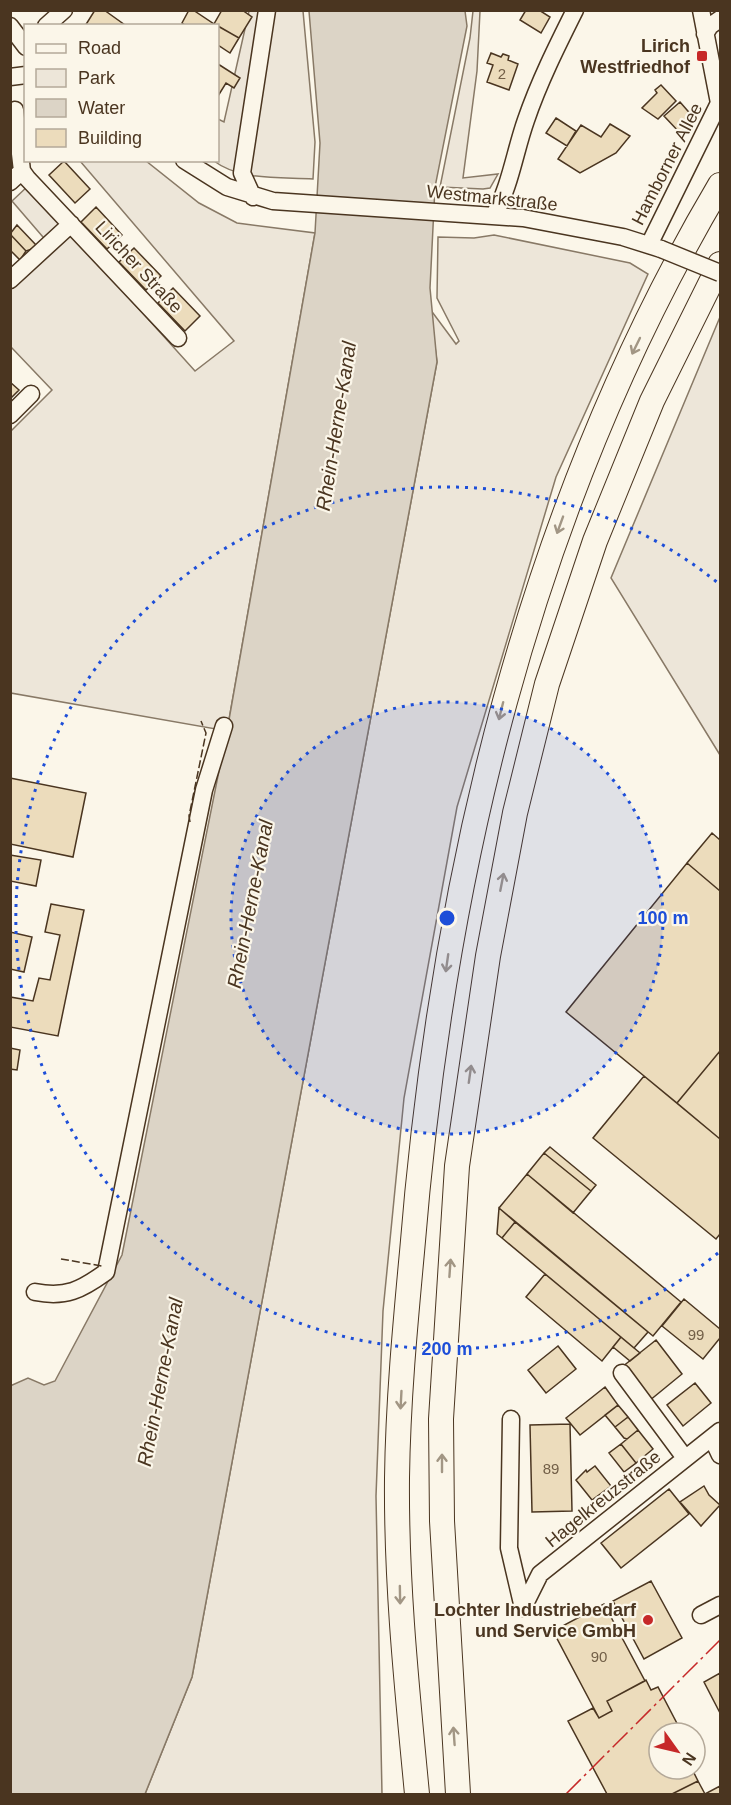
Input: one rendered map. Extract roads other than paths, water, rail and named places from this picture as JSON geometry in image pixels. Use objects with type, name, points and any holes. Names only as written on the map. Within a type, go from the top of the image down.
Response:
[{"type":"highway","points":[[417,1794],[400,1621],[397,1477],[404,1341],[418,1175],[449,952],[471,838],[511,672],[560,524],[618,382],[662,293],[720,186]]},
{"type":"highway","points":[[458,1794],[442,1521],[441,1419],[457,1166],[488,957],[515,813],[548,684],[580,585],[595,541],[652,401],[720,264]]},
{"type":"highway","points":[[402,1794],[413,1755]]},
{"type":"street","points":[[48,24],[64,10]]},
{"type":"street","points":[[253,197],[243,173],[267,10]]},
{"type":"street","points":[[494,216],[502,200],[514,154],[534,95],[575,10]]},
{"type":"street","points":[[701,10],[720,102]]},
{"type":"street","points":[[705,34],[710,26],[720,19]]},
{"type":"street","points":[[10,26],[24,43]]},
{"type":"street","name":"Hamborner Allee","points":[[655,247],[720,102]]},
{"type":"street","name":"Liricher Straße","points":[[15,110],[16,176],[71,224],[178,338]]},
{"type":"street","name":"Westmarkstraße","points":[[187,162],[227,187],[253,197],[309,204],[494,216],[582,228],[655,247],[720,273]]},
{"type":"street","name":"Liricher Straße","points":[[10,280],[71,224]]},
{"type":"street","points":[[10,415],[31,394]]},
{"type":"street","points":[[35,1292],[55,1296],[73,1291],[82,1288],[106,1272],[204,790],[224,726]]},
{"type":"street","points":[[622,1373],[685,1458]]},
{"type":"street","name":"Hagelkreuzstraße","points":[[511,1419],[509,1548],[523,1608],[540,1574],[716,1435]]},
{"type":"street","points":[[716,1435],[720,1455]]},
{"type":"street","points":[[701,1615],[720,1605]]},
{"type":"water","name":"Rhein-Herne-Kanal","points":[[309,11],[465,11],[467,26],[435,187],[430,288],[437,362],[192,1677],[145,1794],[11,1794],[10,1386],[28,1378],[44,1385],[55,1381],[122,1255],[227,731],[315,233],[320,143]]},
{"type":"place","name":"Lirich Westfriedhof","points":[[702,56]]},
{"type":"place","name":"Lochter Industriebedarf und Service GmbH","points":[[648,1620]]}]
